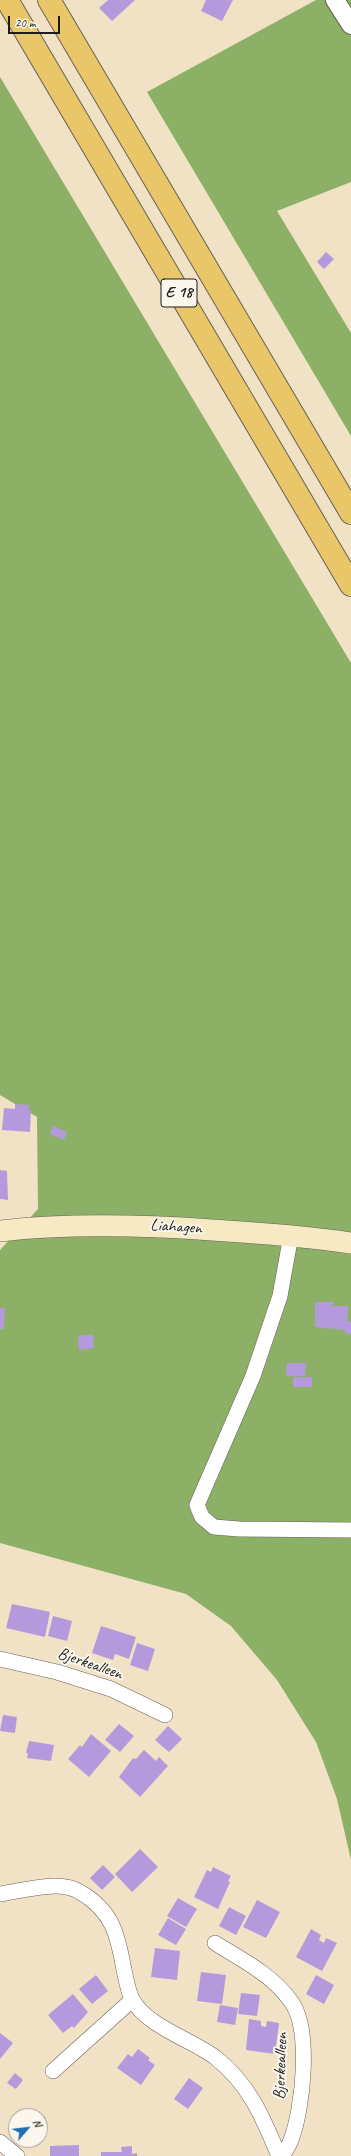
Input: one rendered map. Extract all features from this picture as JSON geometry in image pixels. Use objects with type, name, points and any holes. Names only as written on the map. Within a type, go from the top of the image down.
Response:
[{"type":"highway","name":"E 18","points":[[7,0],[351,585]]},
{"type":"highway","name":"E 18","points":[[49,0],[351,513]]},
{"type":"main road","name":"Liahagen","points":[[0,1231],[80,1224],[146,1225],[291,1235],[351,1243]]},
{"type":"street","points":[[335,0],[351,25]]},
{"type":"street","points":[[291,1235],[280,1296],[253,1376],[197,1506],[202,1518],[214,1527],[239,1529],[351,1530]]},
{"type":"street","name":"Bjerkealleen","points":[[0,1659],[57,1672],[111,1689],[165,1716]]},
{"type":"street","name":"Bjerkealleen","points":[[0,1894],[60,1886],[79,1891],[105,1912],[118,1937],[132,2000],[143,2013],[168,2031],[215,2058],[236,2076],[259,2108],[281,2156]]},
{"type":"street","name":"Bjerkealleen","points":[[215,1943],[272,1979],[292,2001],[302,2028],[303,2076],[298,2116],[291,2141],[281,2156]]},
{"type":"street","points":[[53,2071],[132,2000]]},
{"type":"street","points":[[0,2142],[17,2156]]},
{"type":"green space","points":[[316,0],[351,0],[351,182],[277,211],[351,333],[351,436],[147,92]]},
{"type":"green space","points":[[0,77],[351,663],[351,1860],[337,1799],[316,1742],[277,1680],[231,1626],[186,1594],[0,1543],[0,1250],[38,1209],[37,1117],[0,1095]]},
{"type":"building","points":[[108,0],[135,0],[112,21],[99,8]]},
{"type":"building","points":[[206,0],[233,0],[222,21],[201,11]]},
{"type":"building","points":[[326,252],[334,259],[324,269],[317,262]]},
{"type":"building","points":[[15,1104],[29,1105],[29,1110],[31,1110],[30,1132],[2,1130],[4,1108],[15,1109]]},
{"type":"building","points":[[53,1126],[67,1132],[64,1140],[50,1134]]},
{"type":"building","points":[[0,1170],[7,1171],[8,1200],[0,1199]]},
{"type":"building","points":[[315,1302],[334,1302],[333,1306],[348,1306],[347,1321],[351,1321],[351,1334],[345,1333],[345,1330],[315,1327]]},
{"type":"building","points":[[0,1308],[5,1308],[4,1329],[0,1329]]},
{"type":"building","points":[[93,1334],[94,1348],[79,1350],[78,1336]]},
{"type":"building","points":[[287,1363],[306,1363],[305,1376],[286,1376]]},
{"type":"building","points":[[293,1377],[312,1377],[312,1387],[293,1387]]},
{"type":"building","points":[[12,1604],[50,1612],[45,1637],[6,1628]]},
{"type":"building","points":[[53,1616],[72,1621],[67,1641],[48,1636]]},
{"type":"building","points":[[101,1626],[136,1637],[129,1659],[115,1654],[113,1660],[92,1653]]},
{"type":"building","points":[[137,1643],[155,1649],[148,1671],[130,1665]]},
{"type":"building","points":[[3,1715],[17,1717],[15,1733],[0,1731]]},
{"type":"building","points":[[119,1724],[134,1736],[120,1752],[105,1740]]},
{"type":"building","points":[[168,1726],[182,1739],[169,1752],[155,1740]]},
{"type":"building","points":[[91,1734],[111,1751],[89,1777],[68,1759],[80,1745],[82,1747]]},
{"type":"building","points":[[29,1741],[54,1745],[51,1761],[27,1758],[28,1753],[26,1753]]},
{"type":"building","points":[[144,1750],[156,1761],[159,1757],[168,1766],[140,1797],[119,1777],[133,1758],[136,1759]]},
{"type":"building","points":[[140,1849],[158,1867],[132,1892],[115,1874]]},
{"type":"building","points":[[103,1865],[115,1877],[102,1890],[90,1878]]},
{"type":"building","points":[[213,1867],[231,1876],[228,1881],[230,1882],[218,1909],[194,1897],[207,1870],[211,1872]]},
{"type":"building","points":[[178,1898],[197,1909],[186,1927],[167,1916]]},
{"type":"building","points":[[257,1900],[280,1912],[266,1938],[243,1927]]},
{"type":"building","points":[[229,1907],[246,1916],[236,1935],[219,1926]]},
{"type":"building","points":[[168,1918],[186,1929],[176,1945],[158,1935]]},
{"type":"building","points":[[311,1929],[321,1935],[319,1940],[324,1943],[326,1938],[337,1943],[322,1971],[296,1957]]},
{"type":"building","points":[[155,1948],[180,1951],[177,1980],[151,1977]]},
{"type":"building","points":[[201,1972],[226,1975],[222,2004],[197,2001]]},
{"type":"building","points":[[96,1975],[108,1991],[92,2004],[79,1989]]},
{"type":"building","points":[[316,1975],[334,1985],[324,2004],[306,1994]]},
{"type":"building","points":[[241,1993],[260,1995],[257,2016],[238,2014]]},
{"type":"building","points":[[73,1994],[88,2012],[74,2028],[72,2026],[63,2033],[48,2015]]},
{"type":"building","points":[[220,2005],[238,2008],[235,2025],[217,2022]]},
{"type":"building","points":[[249,2019],[261,2021],[261,2026],[266,2027],[267,2021],[279,2023],[275,2054],[246,2050]]},
{"type":"building","points":[[0,2033],[13,2043],[0,2059]]},
{"type":"building","points":[[138,2049],[150,2058],[148,2060],[155,2065],[141,2085],[117,2068],[128,2054],[132,2057]]},
{"type":"building","points":[[15,2073],[23,2080],[16,2089],[7,2083]]},
{"type":"building","points":[[189,2078],[203,2088],[188,2109],[174,2099]]},
{"type":"building","points":[[79,2145],[79,2156],[50,2156],[50,2146]]},
{"type":"building","points":[[132,2146],[132,2154],[137,2153],[137,2156],[101,2156],[101,2152],[122,2152],[121,2147]]}]
